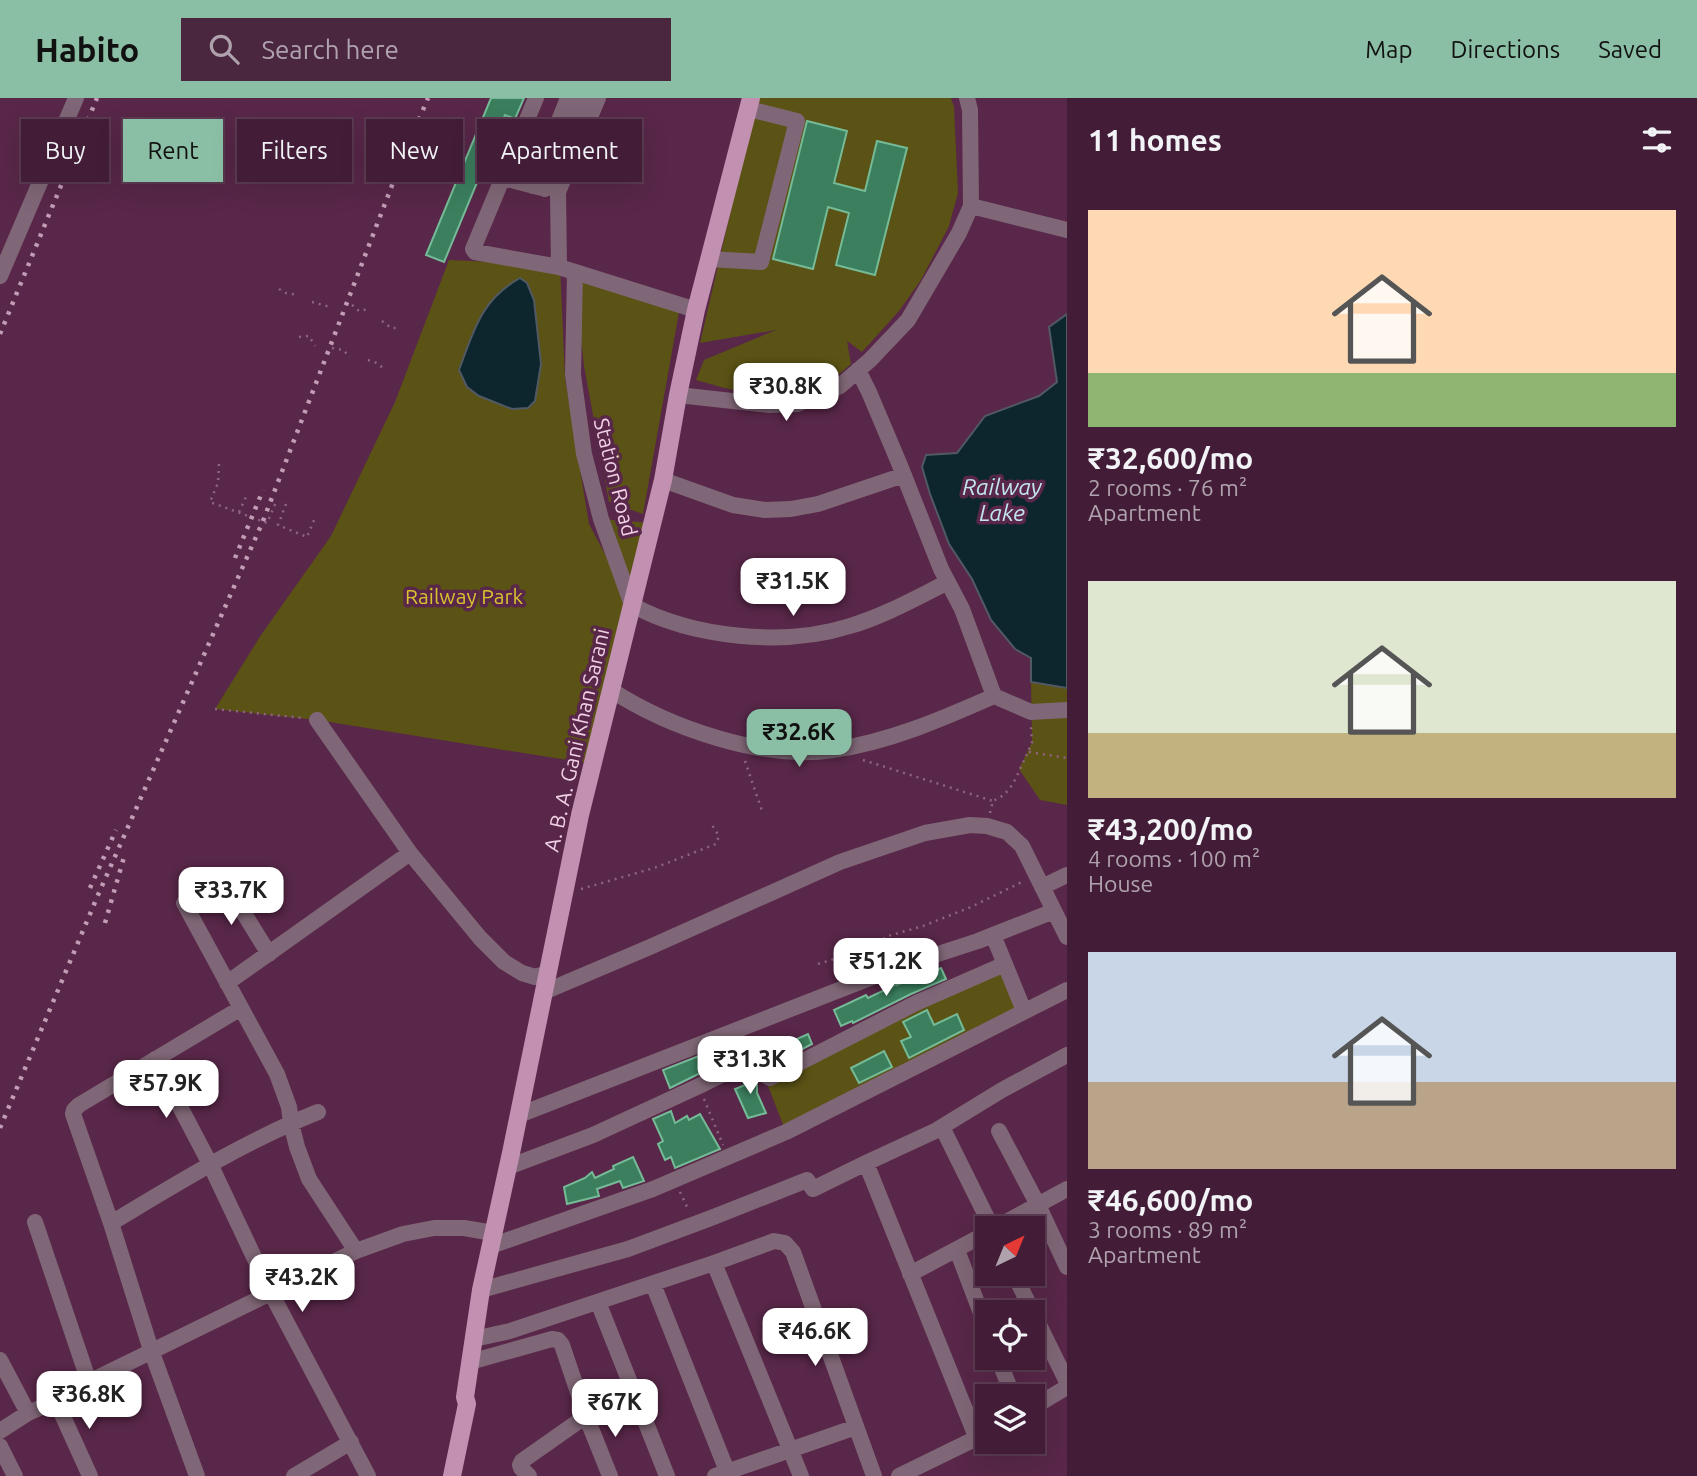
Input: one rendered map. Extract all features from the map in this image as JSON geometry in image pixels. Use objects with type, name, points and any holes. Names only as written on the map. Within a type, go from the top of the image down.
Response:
[{"type":"main road","name":"A. B. A. Gani Khan Sarani","points":[[452,1476],[467,1404],[465,1397],[481,1290],[580,815],[663,480],[696,310],[750,104]]},
{"type":"main road","name":"A. B. A. Gani Khan Sarani","points":[[440,1476],[460,1402],[465,1397]]},
{"type":"street","points":[[0,276],[76,98]]},
{"type":"street","points":[[527,119],[536,98]]},
{"type":"street","points":[[559,267],[545,189],[568,98]]},
{"type":"street","points":[[545,189],[581,98]]},
{"type":"street","points":[[545,189],[598,98]]},
{"type":"street","points":[[678,395],[769,405],[797,404],[840,386],[908,320],[960,233],[971,206],[970,110],[967,98]]},
{"type":"street","points":[[709,259],[761,262],[797,121],[750,104]]},
{"type":"street","points":[[501,182],[473,249],[476,253],[559,267],[696,310]]},
{"type":"street","points":[[518,182],[545,189]]},
{"type":"street","points":[[971,206],[1067,230]]},
{"type":"street","name":"Station Road","points":[[575,272],[573,375],[584,454],[601,519],[632,605]]},
{"type":"street","points":[[858,370],[941,569],[962,609],[994,695],[1031,712],[1067,710]]},
{"type":"street","points":[[663,480],[733,505],[765,510],[791,509],[818,503],[904,475]]},
{"type":"street","points":[[632,605],[647,614],[697,629],[753,638],[789,636],[850,626],[948,582]]},
{"type":"street","points":[[611,690],[669,721],[739,744],[779,751],[832,750],[899,734],[940,720],[994,695]]},
{"type":"street","points":[[317,720],[410,853],[480,938],[504,962],[522,973],[535,977],[547,974]]},
{"type":"street","points":[[544,992],[840,862],[925,832],[970,824],[987,825],[1007,832],[1022,846],[1067,937]]},
{"type":"street","points":[[227,983],[410,853]]},
{"type":"street","points":[[1039,881],[1067,875]]},
{"type":"street","points":[[224,881],[269,954]]},
{"type":"street","points":[[184,903],[277,1074],[309,1179],[356,1251]]},
{"type":"street","points":[[519,1115],[898,967],[1054,911]]},
{"type":"street","points":[[993,935],[1024,1011]]},
{"type":"street","points":[[508,1167],[593,1135],[751,1060],[756,1060],[765,1075],[771,1079],[916,1003],[1005,964]]},
{"type":"street","points":[[0,1431],[28,1413],[151,1350],[356,1251],[403,1234],[434,1228],[464,1228],[492,1239],[653,1189],[786,1132],[1067,990]]},
{"type":"street","points":[[197,1476],[151,1350],[73,1114],[74,1110],[240,1008]]},
{"type":"street","points":[[481,1290],[628,1249],[807,1180],[813,1189],[942,1127],[1002,1090],[1067,1055]]},
{"type":"street","points":[[155,1059],[210,1164],[271,1293],[368,1476]]},
{"type":"street","points":[[111,1223],[210,1164],[317,1112]]},
{"type":"street","points":[[942,1127],[988,1216]]},
{"type":"street","points":[[999,1131],[1067,1267]]},
{"type":"street","points":[[866,1163],[909,1274],[975,1420]]},
{"type":"street","points":[[1017,1216],[1067,1189]]},
{"type":"street","points":[[34,1222],[89,1382]]},
{"type":"street","points":[[909,1274],[975,1240]]},
{"type":"street","points":[[474,1339],[510,1332],[774,1241],[785,1243],[793,1252],[874,1476]]},
{"type":"street","points":[[957,1250],[976,1300]]},
{"type":"street","points":[[714,1263],[801,1476]]},
{"type":"street","points":[[653,1284],[724,1474],[856,1427]]},
{"type":"street","points":[[1020,1286],[1067,1385],[1045,1399]]},
{"type":"street","points":[[598,1302],[667,1476]]},
{"type":"street","points":[[470,1362],[552,1339],[558,1340],[610,1476]]},
{"type":"street","points":[[0,1360],[28,1413]]},
{"type":"street","points":[[56,1401],[90,1476]]},
{"type":"street","points":[[528,1476],[521,1468],[522,1461],[586,1416]]},
{"type":"street","points":[[899,1476],[975,1439]]},
{"type":"street","points":[[294,1476],[351,1442]]},
{"type":"street","points":[[0,1446],[15,1476]]},
{"type":"path","points":[[279,289],[298,295]]},
{"type":"path","points":[[313,302],[330,307]]},
{"type":"path","points":[[352,305],[359,312],[369,309]]},
{"type":"path","points":[[383,321],[391,328],[399,328]]},
{"type":"path","points":[[299,337],[309,336],[315,346]]},
{"type":"path","points":[[332,348],[343,350],[350,357]]},
{"type":"path","points":[[368,360],[383,368]]},
{"type":"path","points":[[219,464],[218,483],[210,502],[267,523],[277,500]]},
{"type":"path","points":[[239,512],[246,497]]},
{"type":"path","points":[[286,504],[278,525],[307,537],[315,518]]},
{"type":"path","points":[[215,709],[317,720]]},
{"type":"path","points":[[857,758],[993,801],[1010,788],[1032,743],[1031,712]]},
{"type":"path","points":[[739,744],[762,811]]},
{"type":"path","points":[[1028,751],[1067,758]]},
{"type":"path","points":[[987,825],[993,801]]},
{"type":"path","points":[[564,894],[654,868],[716,844],[719,836],[712,825]]},
{"type":"path","points":[[818,964],[863,950],[888,936],[923,926],[1039,881]]},
{"type":"path","points":[[699,1086],[728,1157]]},
{"type":"path","points":[[674,1179],[695,1224]]},
{"type":"green space","points":[[757,98],[951,98],[954,107],[958,193],[949,226],[921,280],[899,311],[862,352],[847,341],[851,364],[830,381],[814,389],[781,396],[746,393],[696,380],[704,360],[776,330],[700,343]]},
{"type":"green space","name":"Railway Park","points":[[449,260],[560,265],[565,378],[589,524],[629,599],[601,519],[652,523],[592,764],[317,720],[215,709],[261,635],[331,536],[395,402]]},
{"type":"green space","points":[[582,282],[681,301],[643,514],[609,502],[584,366],[580,328]]},
{"type":"green space","points":[[1031,682],[1067,688],[1067,805],[1040,800],[1019,769],[1032,742]]},
{"type":"green space","points":[[1004,964],[1023,1010],[786,1132],[766,1081]]},
{"type":"water","points":[[520,278],[527,283],[534,300],[541,364],[535,401],[528,408],[512,409],[479,396],[467,387],[459,370],[480,317],[496,296]]},
{"type":"water","name":"Railway Lake","points":[[1067,314],[1067,688],[1031,682],[1031,658],[1015,649],[991,620],[972,579],[949,544],[922,467],[926,455],[957,453],[985,416],[1039,396],[1057,382],[1049,327]]},
{"type":"building","points":[[491,98],[524,98],[515,119],[505,115],[503,119],[482,119]]},
{"type":"building","points":[[807,121],[847,131],[834,183],[865,191],[877,141],[907,148],[875,275],[836,265],[849,213],[828,207],[813,269],[773,259]]},
{"type":"building","points":[[477,132],[477,182],[444,262],[426,255],[456,182],[463,182],[463,166]]},
{"type":"building","points":[[941,968],[946,979],[853,1023],[852,1021],[841,1026],[834,1010],[866,995],[868,998]]},
{"type":"building","points":[[927,1010],[934,1025],[957,1014],[964,1030],[909,1058],[901,1041],[911,1037],[903,1022]]},
{"type":"building","points":[[808,1034],[812,1044],[772,1065],[763,1052],[752,1049],[772,1039],[777,1048]]},
{"type":"building","points":[[742,1039],[747,1050],[670,1088],[663,1070]]},
{"type":"building","points":[[884,1051],[892,1067],[859,1083],[851,1068]]},
{"type":"building","points":[[752,1071],[757,1093],[766,1113],[748,1118],[735,1089],[745,1085],[740,1077]]},
{"type":"building","points":[[671,1111],[675,1123],[687,1116],[689,1120],[700,1114],[720,1149],[675,1168],[671,1157],[665,1160],[658,1144],[663,1141],[653,1119]]},
{"type":"building","points":[[633,1157],[644,1181],[623,1188],[620,1181],[597,1189],[599,1196],[567,1204],[564,1187],[592,1172],[595,1178]]},
{"type":"railway","points":[[0,334],[97,98]]},
{"type":"railway","points":[[0,1128],[98,895],[263,521],[428,98]]},
{"type":"railway","points":[[235,558],[263,490]]},
{"type":"railway","points":[[90,888],[116,830]]},
{"type":"railway","points":[[105,923],[124,857]]}]
